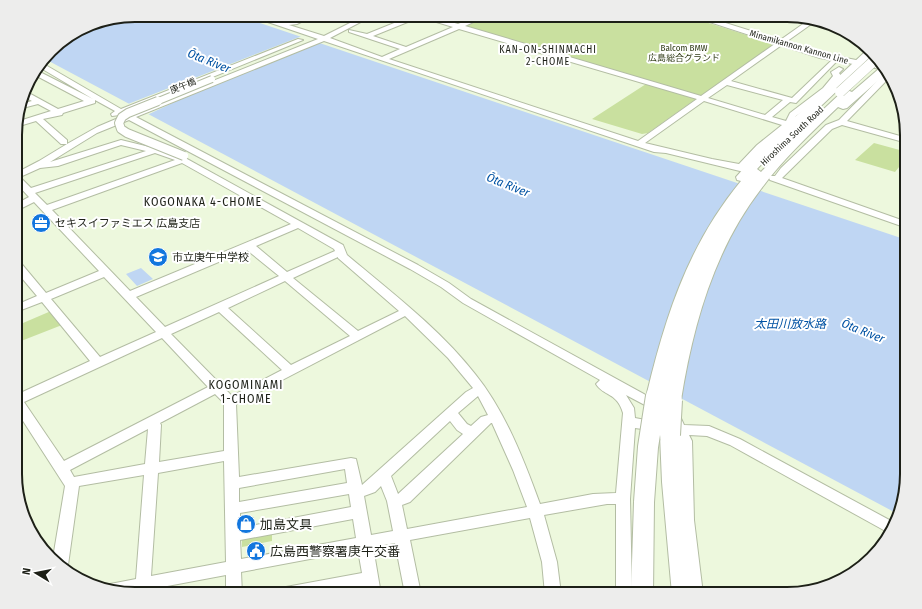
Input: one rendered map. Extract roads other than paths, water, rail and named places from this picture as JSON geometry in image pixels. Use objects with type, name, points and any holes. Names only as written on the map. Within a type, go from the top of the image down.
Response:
[{"type":"highway","points":[[682,587],[672,482],[675,433],[664,397],[668,341],[678,306],[699,255],[719,218],[758,159],[811,105],[867,55]]},
{"type":"highway","points":[[844,92],[873,62]]},
{"type":"highway","points":[[844,92],[877,66]]},
{"type":"highway","points":[[784,155],[801,145],[879,77]]},
{"type":"highway","name":"Hiroshima South Road","points":[[745,177],[784,155],[844,92]]},
{"type":"highway","name":"Hiroshima South Road","points":[[745,177],[844,92]]},
{"type":"highway","points":[[642,587],[642,540],[646,468],[664,397],[678,365],[685,334],[697,294],[711,260],[722,239],[745,177]]},
{"type":"main road","name":"Minamikannon Kannon Line","points":[[718,22],[836,59],[875,63]]},
{"type":"main road","name":"Minamikannon Kannon Line","points":[[783,42],[861,62],[879,77]]},
{"type":"street","points":[[273,22],[302,31]]},
{"type":"street","points":[[278,22],[316,37],[657,150],[666,150],[711,162],[745,177],[760,147],[788,124],[793,115],[811,105],[837,76],[835,72],[839,69]]},
{"type":"street","points":[[283,24],[297,22]]},
{"type":"street","points":[[22,168],[64,142],[126,114],[316,37],[348,22]]},
{"type":"street","points":[[239,180],[221,174],[124,131],[119,126],[120,120],[125,115],[139,108],[354,22]]},
{"type":"street","points":[[368,36],[403,22]]},
{"type":"street","points":[[445,22],[788,124]]},
{"type":"street","points":[[383,59],[468,22]]},
{"type":"street","points":[[640,144],[807,24]]},
{"type":"street","points":[[351,31],[407,49]]},
{"type":"street","name":"庚午橋","points":[[126,114],[316,37]]},
{"type":"street","points":[[726,82],[793,101],[836,59]]},
{"type":"street","points":[[45,67],[239,180],[414,275],[470,311],[607,386],[618,394],[628,405],[629,422],[623,499],[624,587]]},
{"type":"street","points":[[56,73],[53,74],[54,76],[67,87],[65,89]]},
{"type":"street","points":[[39,74],[85,100],[92,101],[126,114],[414,267],[473,304],[670,414],[675,418],[675,433]]},
{"type":"street","points":[[842,122],[879,77]]},
{"type":"street","points":[[29,96],[58,113]]},
{"type":"street","points":[[766,118],[788,100]]},
{"type":"street","points":[[26,105],[39,101]]},
{"type":"street","points":[[23,123],[92,101]]},
{"type":"street","points":[[26,114],[36,119],[64,142]]},
{"type":"street","points":[[22,173],[39,165],[82,138],[126,114]]},
{"type":"street","points":[[900,139],[842,122],[830,125],[775,178],[900,223]]},
{"type":"street","points":[[39,165],[55,164],[121,142],[184,158],[339,247],[342,256],[407,311],[467,372],[480,390],[512,450],[536,511],[553,576],[553,587]]},
{"type":"street","points":[[22,203],[32,195],[154,150]]},
{"type":"street","points":[[45,209],[184,158]]},
{"type":"street","points":[[784,170],[786,176],[795,183],[822,192],[856,207]]},
{"type":"street","points":[[22,183],[230,402],[234,587]]},
{"type":"street","points":[[128,296],[298,224]]},
{"type":"street","points":[[249,246],[287,276],[357,336]]},
{"type":"street","points":[[22,397],[341,252]]},
{"type":"street","points":[[22,271],[98,363]]},
{"type":"street","points":[[22,307],[106,272]]},
{"type":"street","points":[[220,307],[290,371]]},
{"type":"street","points":[[230,402],[407,311]]},
{"type":"street","points":[[62,468],[216,388]]},
{"type":"street","points":[[232,509],[370,488],[470,394],[480,390]]},
{"type":"street","points":[[22,409],[62,468],[72,486],[61,559]]},
{"type":"street","points":[[450,413],[462,427],[472,433]]},
{"type":"street","points":[[394,501],[405,498],[486,420],[495,416]]},
{"type":"street","points":[[135,587],[152,468],[155,425],[153,421]]},
{"type":"street","points":[[629,422],[675,433],[709,431],[735,442],[887,526]]},
{"type":"street","points":[[675,433],[685,441],[687,520],[694,587]]},
{"type":"street","points":[[71,484],[77,481],[231,455]]},
{"type":"street","points":[[232,484],[351,463],[372,587]]},
{"type":"street","points":[[384,475],[394,501],[412,587]]},
{"type":"street","points":[[140,587],[234,567],[588,501],[607,498],[623,499]]},
{"type":"street","points":[[233,535],[358,512]]},
{"type":"street","points":[[323,587],[370,578]]},
{"type":"water","name":"太田川放水路","points":[[257,22],[900,238],[900,481],[898,496],[893,512],[49,61],[60,50],[78,37],[99,28],[120,23]]},
{"type":"water","points":[[141,268],[153,279],[137,286],[126,274]]},
{"type":"place","name":"セキスイファミエス 広島支店","points":[[41,223]]},
{"type":"place","name":"市立庚午中学校","points":[[158,257]]},
{"type":"place","name":"加島文具","points":[[246,524]]},
{"type":"place","name":"広島西警察署庚午交番","points":[[256,551]]},
{"type":"district","name":"KAN-ON-SHINMACHI 2-CHOME","points":[[548,56]]},
{"type":"district","name":"KOGONAKA 4-CHOME","points":[[203,202]]},
{"type":"district","name":"KOGOMINAMI 1-CHOME","points":[[246,392]]},
{"type":"park label","name":"Balcom BMW 広島総合グランド","points":[[684,54]]},
{"type":"water label","name":"Ōta River","points":[[209,61]]},
{"type":"water label","name":"Ōta River","points":[[508,185]]},
{"type":"water label","name":"Ōta River","points":[[863,331]]}]
